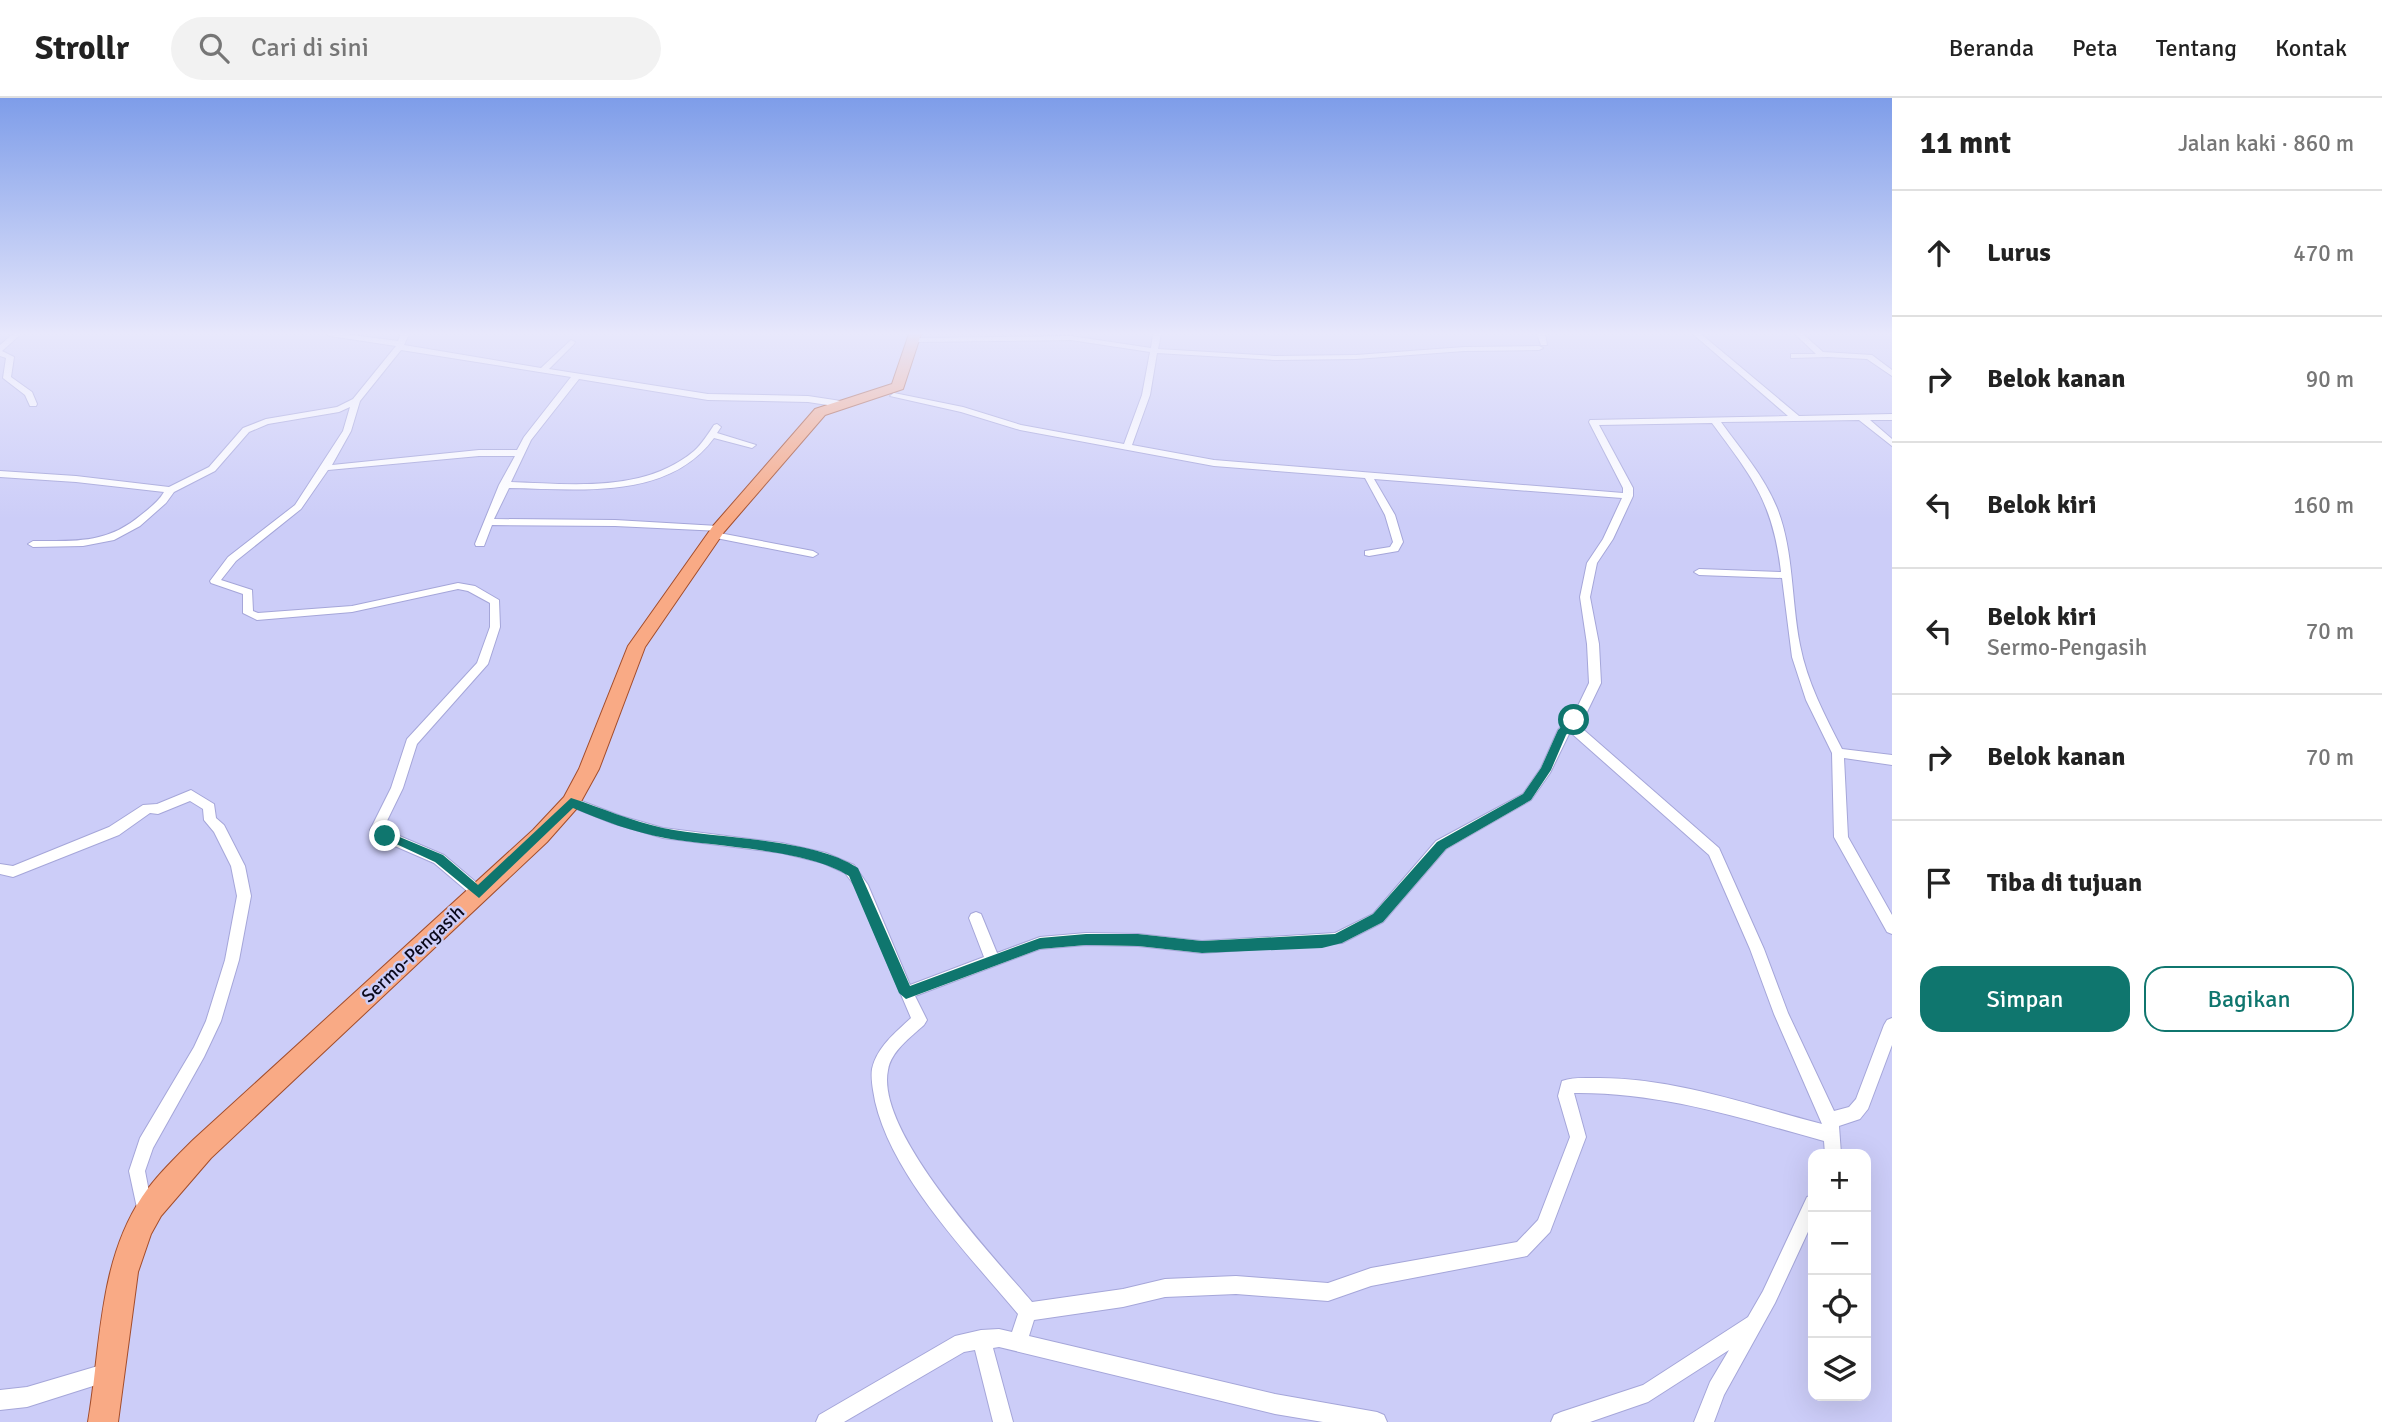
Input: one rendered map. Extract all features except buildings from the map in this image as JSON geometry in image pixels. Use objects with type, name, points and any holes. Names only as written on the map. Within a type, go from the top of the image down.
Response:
[{"type":"main road","name":"Sermo-Pengasih","points":[[103,1422],[119,1293],[140,1225],[152,1206],[206,1146],[479,893],[571,802],[589,769],[637,646],[716,532],[820,412],[866,396]]},
{"type":"main road","name":"Sermo-Pengasih","points":[[843,403],[894,396]]},
{"type":"street","points":[[30,396],[33,404]]},
{"type":"street","points":[[360,396],[347,431],[326,468],[298,507],[232,559],[215,581],[250,594],[248,613],[257,617],[352,609],[457,586],[471,588],[495,602],[495,627],[482,664],[411,742],[397,788],[376,830],[439,859],[479,893]]},
{"type":"street","points":[[480,544],[519,453],[562,396]]},
{"type":"street","points":[[702,396],[808,399],[843,403]]},
{"type":"street","points":[[894,396],[963,410],[1020,427],[1214,463],[1628,496]]},
{"type":"street","points":[[1127,447],[1146,396]]},
{"type":"street","points":[[1770,396],[1797,419]]},
{"type":"street","points":[[33,544],[93,543],[117,537],[135,527],[164,500],[170,490],[212,469],[246,430],[266,422],[339,409],[356,401]]},
{"type":"street","points":[[906,993],[1040,943],[1086,939],[1138,940],[1202,947],[1322,943],[1337,939],[1378,918],[1441,845],[1527,797],[1546,770],[1562,733],[1581,712],[1595,683],[1593,644],[1585,597],[1592,563],[1608,539],[1628,496],[1628,488],[1593,422],[1892,417]]},
{"type":"street","points":[[1862,418],[1892,443]]},
{"type":"street","points":[[1715,420],[1752,471],[1773,509],[1795,647],[1811,697],[1838,753],[1840,837],[1892,928]]},
{"type":"street","points":[[504,485],[607,485],[639,482],[684,464],[715,431],[752,445]]},
{"type":"street","points":[[326,468],[479,453],[519,453]]},
{"type":"street","points":[[0,474],[76,479],[170,490]]},
{"type":"street","points":[[1369,477],[1390,515],[1398,542],[1394,549],[1369,554]]},
{"type":"street","points":[[488,522],[615,523],[716,532],[813,554]]},
{"type":"street","points":[[1699,572],[1784,575]]},
{"type":"street","points":[[1570,725],[1714,852],[1831,1128],[1833,1149]]},
{"type":"street","points":[[1838,753],[1892,760]]},
{"type":"street","points":[[0,869],[13,873],[114,831],[148,808],[158,808],[191,795],[209,807],[210,820],[219,828],[238,866],[244,896],[224,989],[199,1052],[160,1116],[136,1171],[143,1202],[152,1206]]},
{"type":"street","points":[[571,802],[615,821],[664,833],[805,854],[841,864],[857,878],[919,1020],[888,1051],[879,1074],[888,1124],[953,1223],[1028,1312]]},
{"type":"street","points":[[976,918],[992,959]]},
{"type":"street","points":[[1028,1312],[1123,1298],[1165,1288],[1236,1285],[1328,1292],[1371,1277],[1521,1250],[1544,1226],[1578,1137],[1566,1096],[1568,1086],[1595,1084],[1650,1090],[1831,1128],[1854,1114],[1862,1104],[1892,1025]]},
{"type":"street","points":[[1704,1422],[1717,1389],[1755,1322],[1809,1212]]},
{"type":"street","points":[[1018,1342],[1028,1312]]},
{"type":"street","points":[[1562,1422],[1648,1393],[1755,1322]]},
{"type":"street","points":[[826,1422],[962,1343],[999,1338],[1275,1404],[1377,1422]]},
{"type":"street","points":[[981,1339],[1003,1422]]},
{"type":"street","points":[[0,1399],[27,1397],[111,1370]]},
{"type":"route","points":[[385,836],[439,859],[479,893],[540,836],[571,802],[615,821],[664,833],[805,854],[841,864],[854,872],[906,993],[1040,943],[1086,939],[1138,940],[1202,947],[1322,943],[1353,933],[1378,918],[1441,845],[1527,797],[1546,770],[1562,733],[1574,720]]}]
